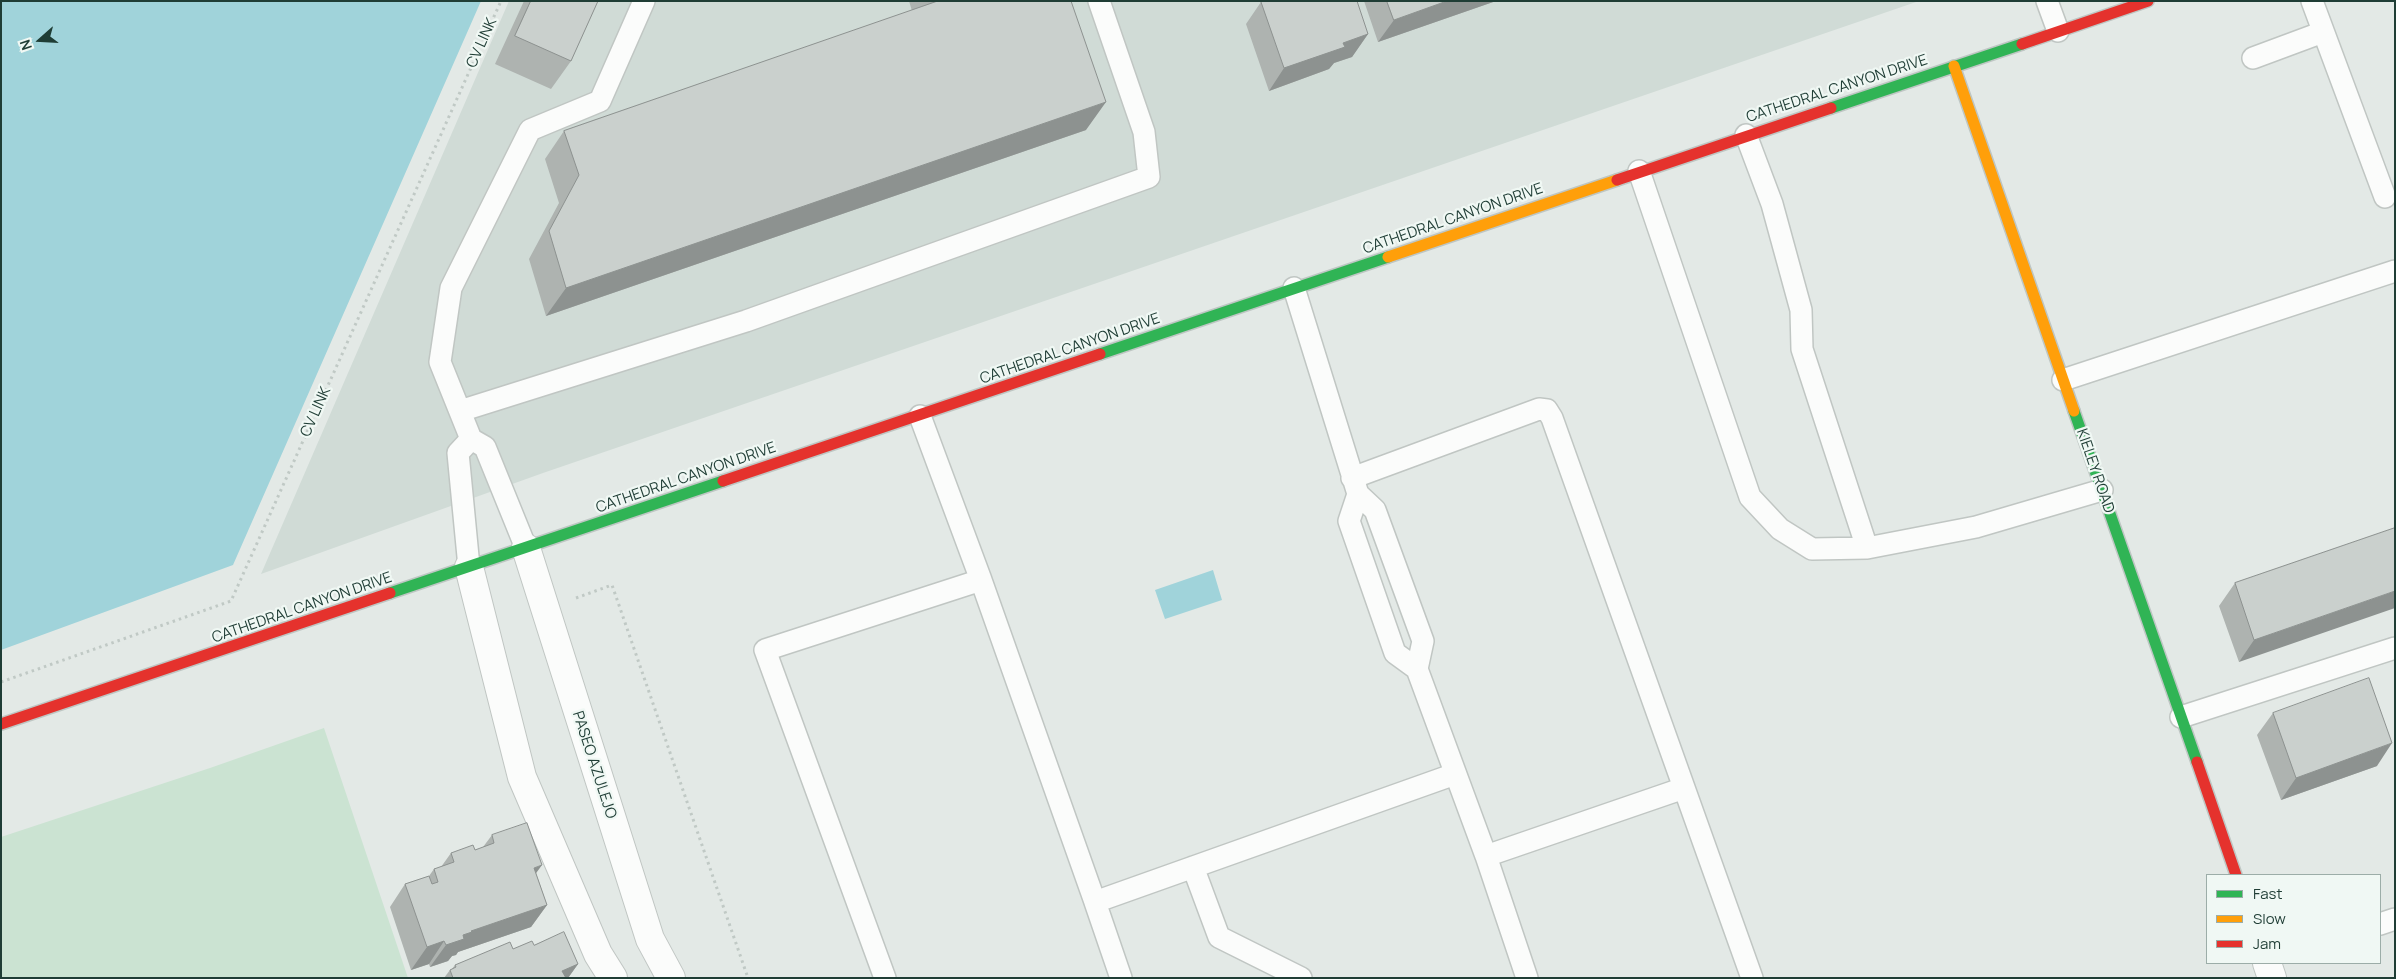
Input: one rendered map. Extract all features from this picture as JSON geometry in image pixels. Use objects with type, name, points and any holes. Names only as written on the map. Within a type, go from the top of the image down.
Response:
[{"type":"street","name":"CATHEDRAL CANYON DRIVE","points":[[1,724],[2148,1]]},
{"type":"street","name":"KIELEY ROAD","points":[[1954,66],[2236,874]]},
{"type":"street","name":"PASEO AZULEJO","points":[[526,548],[650,939],[671,978]]},
{"type":"street","points":[[469,567],[522,777],[598,954],[613,978]]},
{"type":"street","points":[[2267,964],[2272,978]]},
{"type":"lane","points":[[526,548],[485,447],[472,439],[440,362],[451,288],[530,130],[600,101],[644,1]]},
{"type":"lane","points":[[460,411],[746,321],[1149,178],[1144,132],[1099,1]]},
{"type":"lane","points":[[2047,1],[2058,31]]},
{"type":"lane","points":[[2312,1],[2385,197]]},
{"type":"lane","points":[[2253,58],[2323,32]]},
{"type":"lane","points":[[1746,135],[1772,204],[1801,310],[1802,349],[1867,548]]},
{"type":"lane","points":[[1639,171],[1750,497],[1780,529],[1812,549],[1867,548],[1976,527],[2102,490]]},
{"type":"lane","points":[[2064,380],[2395,271]]},
{"type":"lane","points":[[1294,288],[1355,486],[1375,510],[1422,641],[1417,669],[1486,856],[1527,978]]},
{"type":"lane","points":[[1355,486],[1539,409],[1546,410],[1552,418],[1752,978]]},
{"type":"lane","points":[[920,416],[981,580],[1121,978]]},
{"type":"lane","points":[[469,567],[458,453],[472,439]]},
{"type":"lane","points":[[1355,486],[1349,521],[1395,652],[1417,669]]},
{"type":"lane","points":[[885,978],[764,650],[981,580]]},
{"type":"lane","points":[[2181,717],[2395,648]]},
{"type":"lane","points":[[1095,902],[1455,774]]},
{"type":"lane","points":[[1486,856],[1684,788]]},
{"type":"lane","points":[[1193,867],[1219,937],[1301,978]]},
{"type":"lane","points":[[2381,924],[2395,919]]},
{"type":"path","name":"CV LINK","points":[[1,682],[232,601],[501,1]]},
{"type":"path","points":[[576,598],[612,585],[748,978]]},
{"type":"shaded area","points":[[509,1],[1919,1],[543,473],[261,574]]},
{"type":"green space","points":[[324,728],[408,978],[1,978],[1,837]]},
{"type":"water","points":[[1,1],[481,1],[233,565],[1,650]]},
{"type":"water","points":[[1213,570],[1222,600],[1165,619],[1155,590]]},
{"type":"building","points":[[531,1],[598,1],[571,61],[515,36]]},
{"type":"building","points":[[938,1],[1071,1],[1106,102],[566,288],[549,231],[579,175],[564,131]]},
{"type":"building","points":[[1357,1],[1368,34],[1343,43],[1345,47],[1284,68],[1261,2]]},
{"type":"building","points":[[1387,1],[1447,1],[1394,20]]},
{"type":"building","points":[[2395,528],[2395,591],[2254,640],[2235,583]]},
{"type":"building","points":[[2369,678],[2392,743],[2296,778],[2273,713]]},
{"type":"building","points":[[527,823],[542,865],[534,868],[547,905],[471,931],[463,935],[464,939],[446,945],[444,941],[427,947],[405,884],[429,876],[432,884],[438,882],[434,869],[454,862],[451,853],[473,845],[475,850],[494,843],[492,835]]},
{"type":"building","points":[[564,932],[578,964],[562,971],[566,978],[453,978],[450,970],[456,967],[455,965],[510,942],[513,949],[532,941],[534,945]]},
{"type":"traffic: fast","points":[[1831,108],[2022,44]]},
{"type":"traffic: fast","points":[[1100,354],[1388,257]]},
{"type":"traffic: fast","points":[[2074,411],[2197,762]]},
{"type":"traffic: fast","points":[[390,593],[723,481]]},
{"type":"traffic: slow","points":[[1954,66],[2074,411]]},
{"type":"traffic: slow","points":[[1388,257],[1617,180]]},
{"type":"traffic: jam","points":[[2022,44],[2148,1]]},
{"type":"traffic: jam","points":[[1617,180],[1831,108]]},
{"type":"traffic: jam","points":[[723,481],[1100,354]]},
{"type":"traffic: jam","points":[[1,724],[390,593]]},
{"type":"traffic: jam","points":[[2197,762],[2236,874]]}]
